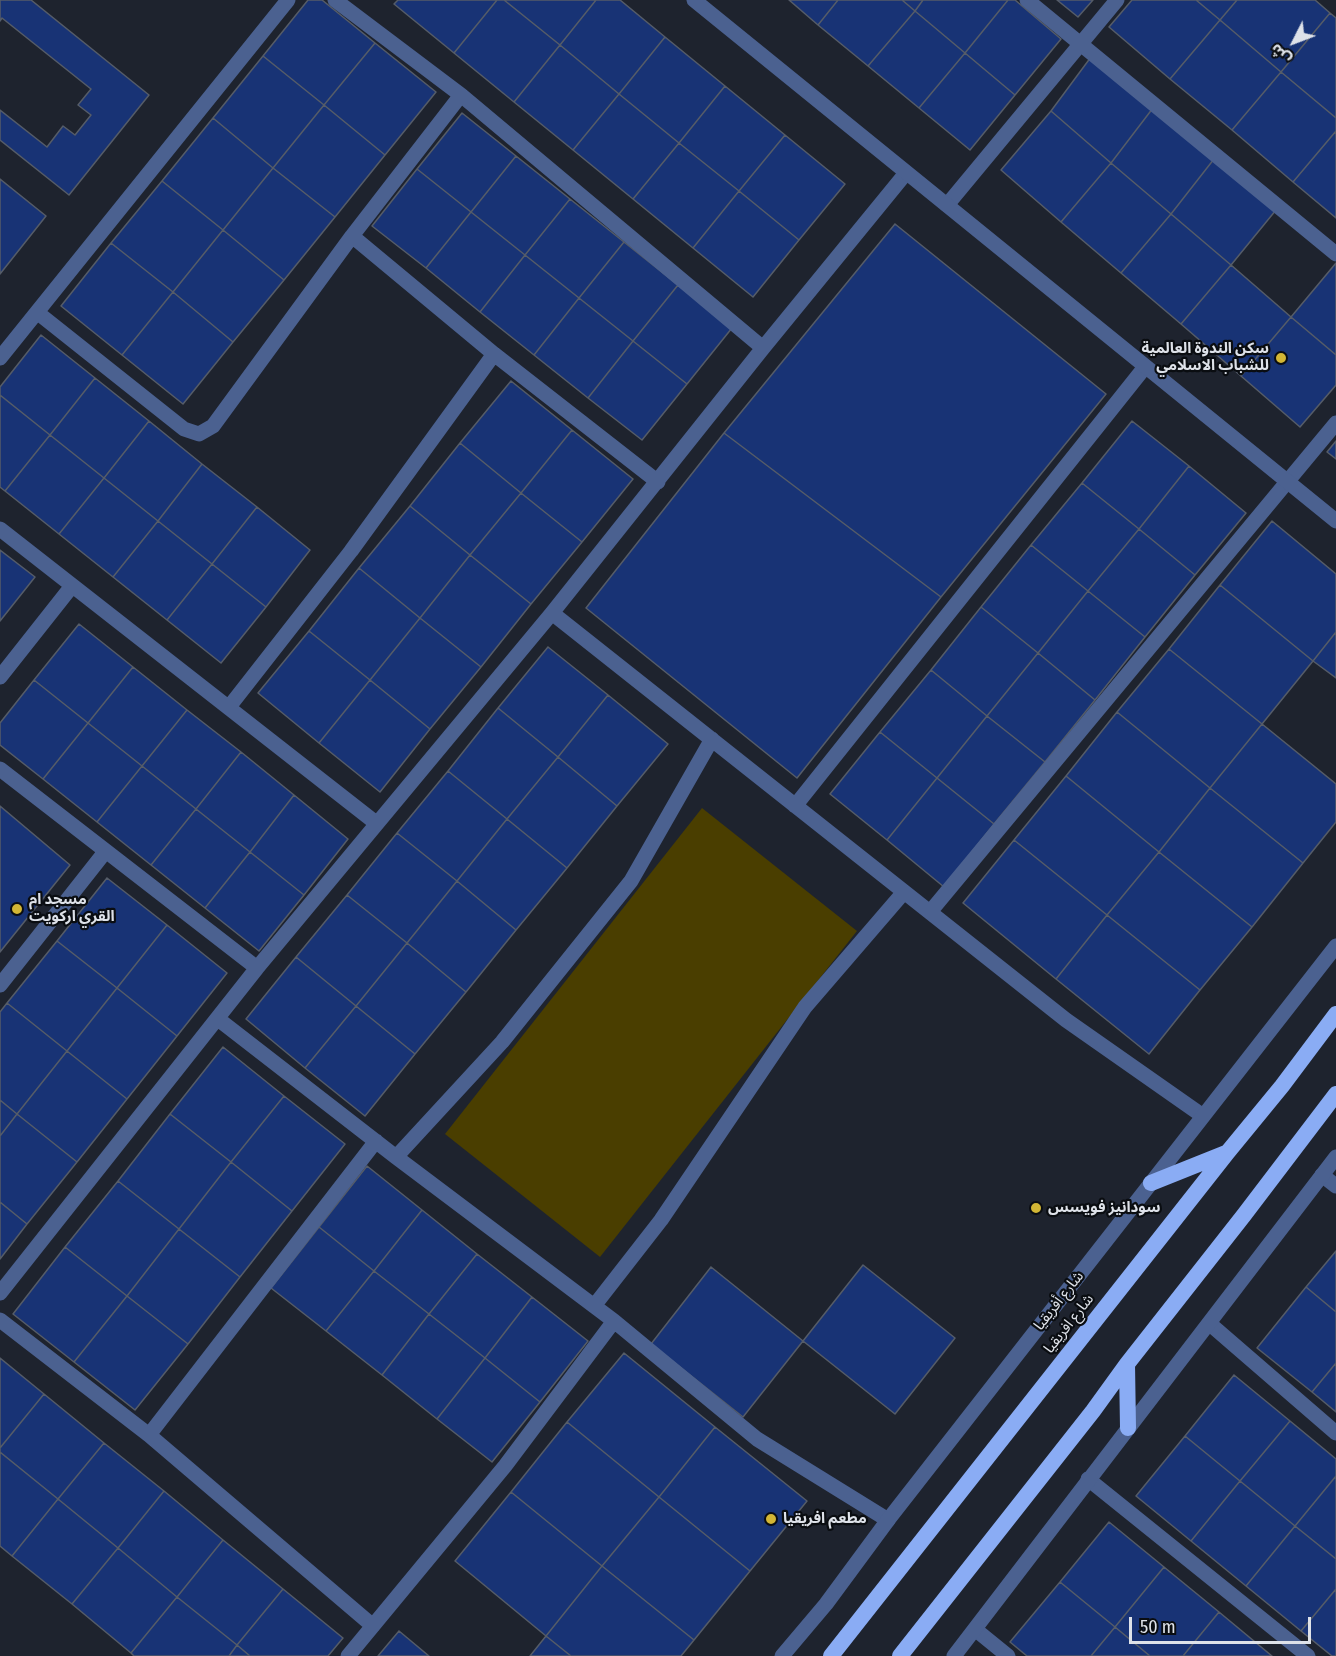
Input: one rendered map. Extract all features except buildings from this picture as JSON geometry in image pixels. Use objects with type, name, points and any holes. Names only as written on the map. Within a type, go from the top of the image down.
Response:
[{"type":"highway","name":"شارع افريقيا","points":[[831,1656],[1282,1086],[1336,1014]]},
{"type":"highway","points":[[900,1656],[1093,1411],[1336,1094]]},
{"type":"highway","points":[[1151,1183],[1227,1153]]},
{"type":"highway","points":[[1127,1364],[1128,1428]]},
{"type":"street","points":[[0,358],[288,0]]},
{"type":"street","points":[[335,0],[461,95],[763,348]]},
{"type":"street","points":[[694,0],[1336,520]]},
{"type":"street","points":[[1027,0],[1336,254]]},
{"type":"street","points":[[947,205],[1117,0]]},
{"type":"street","points":[[38,313],[184,429],[200,434],[213,426],[352,236],[461,95]]},
{"type":"street","points":[[0,1293],[257,968],[552,613],[906,173]]},
{"type":"street","points":[[352,236],[494,354],[658,482]]},
{"type":"street","points":[[229,707],[351,551],[494,354]]},
{"type":"street","points":[[795,806],[1145,367]]},
{"type":"street","points":[[930,912],[1336,423]]},
{"type":"street","points":[[0,529],[376,823]]},
{"type":"street","points":[[0,677],[72,585]]},
{"type":"street","points":[[552,613],[1066,1020],[1203,1116]]},
{"type":"street","points":[[396,1157],[502,1042],[631,881],[711,739]]},
{"type":"street","points":[[0,769],[257,968]]},
{"type":"street","points":[[0,985],[105,852]]},
{"type":"street","points":[[594,1306],[661,1220],[805,1006],[904,892]]},
{"type":"street","name":"شارع أفريقيا","points":[[782,1656],[826,1604],[888,1520],[1336,946]]},
{"type":"street","points":[[218,1019],[614,1321],[757,1438],[888,1520]]},
{"type":"street","points":[[149,1435],[376,1141]]},
{"type":"street","points":[[954,1656],[1336,1157]]},
{"type":"street","points":[[1322,1175],[1336,1186]]},
{"type":"street","points":[[0,1320],[149,1435],[373,1626]]},
{"type":"street","points":[[348,1656],[505,1466],[614,1321]]},
{"type":"street","points":[[1210,1324],[1336,1432]]},
{"type":"street","points":[[1088,1479],[1308,1656]]},
{"type":"street","points":[[976,1630],[1008,1656]]},
{"type":"shaded area","points":[[702,808],[857,931],[600,1257],[445,1134]]},
{"type":"place","name":"سكن الندوة العالمية للشباب الاسلامي","points":[[1281,358]]},
{"type":"place","name":"مسجد ام القري اركويت","points":[[17,909]]},
{"type":"place","name":"سودانيز فويسس","points":[[1036,1208]]},
{"type":"place","name":"مطعم افريقيا","points":[[771,1519]]}]
